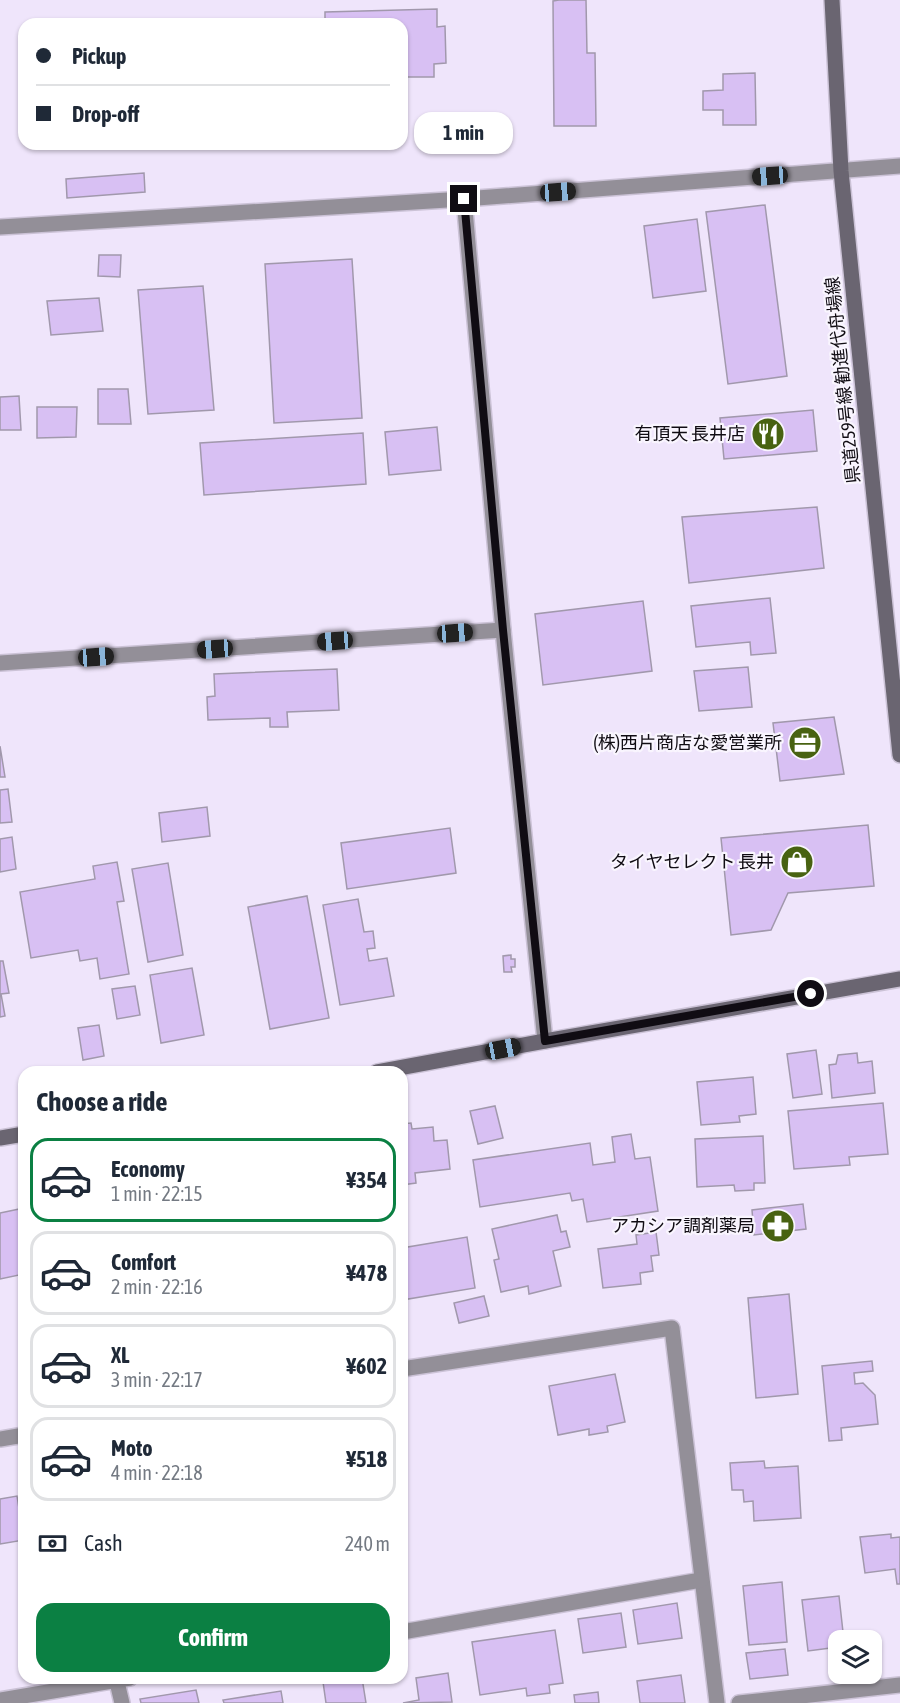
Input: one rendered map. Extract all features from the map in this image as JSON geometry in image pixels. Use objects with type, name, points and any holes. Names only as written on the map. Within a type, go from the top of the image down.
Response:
[{"type":"main road","name":"県道259号線 勧進代舟場線","points":[[832,0],[841,171],[900,754]]},
{"type":"main road","points":[[408,1066],[900,979]]},
{"type":"main road","points":[[0,1138],[18,1135]]},
{"type":"street","points":[[0,227],[464,199],[900,166]]},
{"type":"street","points":[[464,199],[503,630],[545,1041]]},
{"type":"street","points":[[0,663],[503,630]]},
{"type":"street","points":[[408,1368],[672,1328],[717,1703]]},
{"type":"street","points":[[0,1439],[18,1436]]},
{"type":"street","points":[[408,1631],[701,1580]]},
{"type":"street","points":[[0,1700],[92,1684]]},
{"type":"street","points":[[121,1684],[122,1703]]},
{"type":"street","points":[[739,1703],[900,1685]]},
{"type":"building","points":[[586,0],[587,53],[595,53],[596,126],[554,126],[553,1]]},
{"type":"building","points":[[437,9],[437,27],[445,26],[446,63],[434,64],[434,77],[408,77],[408,18],[325,18],[325,12]]},
{"type":"building","points":[[755,73],[756,125],[723,125],[723,110],[703,110],[703,91],[723,90],[723,74]]},
{"type":"building","points":[[144,173],[145,192],[67,198],[66,179]]},
{"type":"building","points":[[765,205],[787,376],[728,384],[706,212]]},
{"type":"building","points":[[697,219],[706,291],[653,298],[644,226]]},
{"type":"building","points":[[99,255],[121,255],[120,277],[98,276]]},
{"type":"building","points":[[352,259],[362,418],[274,423],[265,264]]},
{"type":"building","points":[[203,286],[214,410],[148,414],[138,290]]},
{"type":"building","points":[[99,298],[103,331],[51,335],[47,301]]},
{"type":"building","points":[[98,389],[128,389],[131,424],[98,424]]},
{"type":"building","points":[[19,396],[21,430],[0,430],[0,397]]},
{"type":"building","points":[[37,407],[77,407],[76,437],[37,438]]},
{"type":"building","name":"有頂天 長井店","points":[[813,410],[817,451],[724,459],[720,418]]},
{"type":"building","points":[[437,427],[441,470],[389,475],[385,432]]},
{"type":"building","points":[[363,433],[366,484],[204,495],[200,443]]},
{"type":"building","points":[[817,507],[824,568],[689,583],[682,517]]},
{"type":"building","points":[[770,598],[776,653],[751,655],[750,642],[696,647],[691,606]]},
{"type":"building","points":[[643,601],[652,671],[543,685],[535,614]]},
{"type":"building","points":[[748,667],[752,707],[699,711],[694,671]]},
{"type":"building","points":[[337,669],[339,710],[287,712],[288,727],[270,727],[270,718],[208,720],[207,697],[215,696],[214,674]]},
{"type":"building","points":[[834,717],[844,774],[780,781],[773,723]]},
{"type":"building","points":[[0,746],[5,777],[0,777]]},
{"type":"building","points":[[8,789],[12,822],[0,823],[0,790]]},
{"type":"building","points":[[207,807],[210,836],[162,842],[159,813]]},
{"type":"building","name":"タイヤセレクト 長井","points":[[868,825],[874,886],[788,893],[771,930],[731,935],[721,838]]},
{"type":"building","points":[[450,828],[456,873],[347,889],[341,843]]},
{"type":"building","points":[[12,837],[16,869],[0,872],[0,839]]},
{"type":"building","points":[[117,862],[124,901],[117,902],[129,974],[100,979],[97,958],[80,961],[78,950],[31,958],[20,892],[95,879],[93,866]]},
{"type":"building","points":[[168,863],[183,955],[148,962],[132,869]]},
{"type":"building","points":[[307,896],[329,1018],[270,1029],[248,907]]},
{"type":"building","points":[[358,899],[364,932],[373,931],[375,948],[367,949],[369,961],[387,958],[394,996],[340,1005],[323,905]]},
{"type":"building","points":[[511,955],[511,959],[515,959],[515,967],[511,967],[512,972],[504,972],[503,956]]},
{"type":"building","points":[[0,961],[3,961],[9,993],[1,994],[5,1016],[0,1017]]},
{"type":"building","points":[[192,968],[204,1035],[161,1043],[150,975]]},
{"type":"building","points":[[135,986],[140,1015],[117,1019],[112,989]]},
{"type":"building","points":[[99,1025],[104,1056],[83,1060],[78,1028]]},
{"type":"building","points":[[816,1050],[822,1094],[793,1098],[787,1054]]},
{"type":"building","points":[[857,1053],[858,1063],[872,1061],[875,1093],[832,1098],[829,1065],[836,1064],[838,1055]]},
{"type":"building","points":[[753,1077],[756,1114],[739,1116],[740,1122],[701,1125],[697,1082]]},
{"type":"building","points":[[883,1103],[888,1154],[849,1157],[850,1165],[794,1169],[788,1111]]},
{"type":"building","points":[[495,1106],[503,1138],[478,1144],[470,1111]]},
{"type":"building","points":[[408,1123],[411,1123],[412,1129],[433,1127],[434,1141],[447,1140],[450,1169],[415,1173],[416,1183],[408,1184]]},
{"type":"building","points":[[631,1134],[635,1159],[650,1157],[658,1211],[587,1222],[583,1199],[572,1201],[570,1193],[480,1207],[473,1160],[590,1143],[593,1165],[615,1162],[612,1137]]},
{"type":"building","points":[[763,1136],[765,1183],[754,1183],[754,1190],[735,1191],[734,1185],[697,1187],[695,1139]]},
{"type":"building","points":[[803,1204],[806,1229],[754,1235],[752,1210]]},
{"type":"building","points":[[18,1209],[18,1275],[0,1279],[0,1213]]},
{"type":"building","points":[[557,1215],[561,1232],[566,1231],[570,1247],[553,1251],[561,1286],[529,1294],[528,1286],[501,1292],[494,1260],[499,1259],[492,1229]]},
{"type":"building","points":[[656,1232],[659,1255],[651,1256],[653,1271],[640,1273],[641,1284],[603,1288],[598,1249],[637,1244],[636,1235]]},
{"type":"building","points":[[467,1237],[475,1288],[408,1299],[408,1247]]},
{"type":"building","points":[[789,1294],[798,1394],[756,1398],[748,1298]]},
{"type":"building","points":[[484,1296],[489,1316],[459,1323],[454,1303]]},
{"type":"building","points":[[872,1361],[873,1371],[854,1373],[855,1384],[863,1383],[875,1395],[878,1424],[841,1428],[842,1440],[829,1441],[822,1366]]},
{"type":"building","points":[[615,1374],[625,1422],[607,1426],[608,1432],[589,1435],[589,1429],[558,1435],[549,1386]]},
{"type":"building","points":[[764,1461],[765,1468],[798,1466],[801,1518],[754,1521],[753,1501],[744,1502],[743,1490],[732,1490],[730,1463]]},
{"type":"building","points":[[17,1496],[18,1541],[0,1544],[0,1499]]},
{"type":"building","points":[[891,1534],[891,1538],[900,1537],[900,1584],[897,1584],[895,1569],[865,1573],[860,1537]]},
{"type":"building","points":[[782,1582],[787,1642],[749,1645],[743,1586]]},
{"type":"building","points":[[839,1596],[843,1630],[828,1630],[828,1648],[808,1651],[802,1600]]},
{"type":"building","points":[[677,1603],[682,1638],[638,1644],[633,1610]]},
{"type":"building","points":[[621,1613],[626,1647],[583,1653],[578,1619]]},
{"type":"building","points":[[555,1630],[563,1683],[549,1685],[550,1693],[527,1696],[526,1688],[480,1695],[472,1642]]},
{"type":"building","points":[[785,1649],[788,1675],[750,1679],[746,1653]]},
{"type":"building","points":[[448,1673],[452,1702],[403,1703],[419,1700],[416,1678]]},
{"type":"building","points":[[681,1675],[685,1703],[640,1703],[637,1681]]},
{"type":"building","points":[[323,1684],[363,1684],[366,1703],[326,1703]]},
{"type":"building","points":[[196,1690],[199,1703],[141,1703],[140,1699]]},
{"type":"building","points":[[281,1691],[283,1703],[224,1703],[223,1700]]},
{"type":"building","points":[[598,1692],[599,1703],[575,1703],[574,1695]]},
{"type":"place","name":"有頂天 長井店","points":[[768,434]]},
{"type":"place","name":"(株)西片商店な愛営業所","points":[[805,743]]},
{"type":"place","name":"タイヤセレクト 長井","points":[[797,862]]},
{"type":"place","name":"アカシア調剤薬局","points":[[778,1226]]},
{"type":"route","points":[[464,199],[503,630],[545,1041],[811,994]]}]
